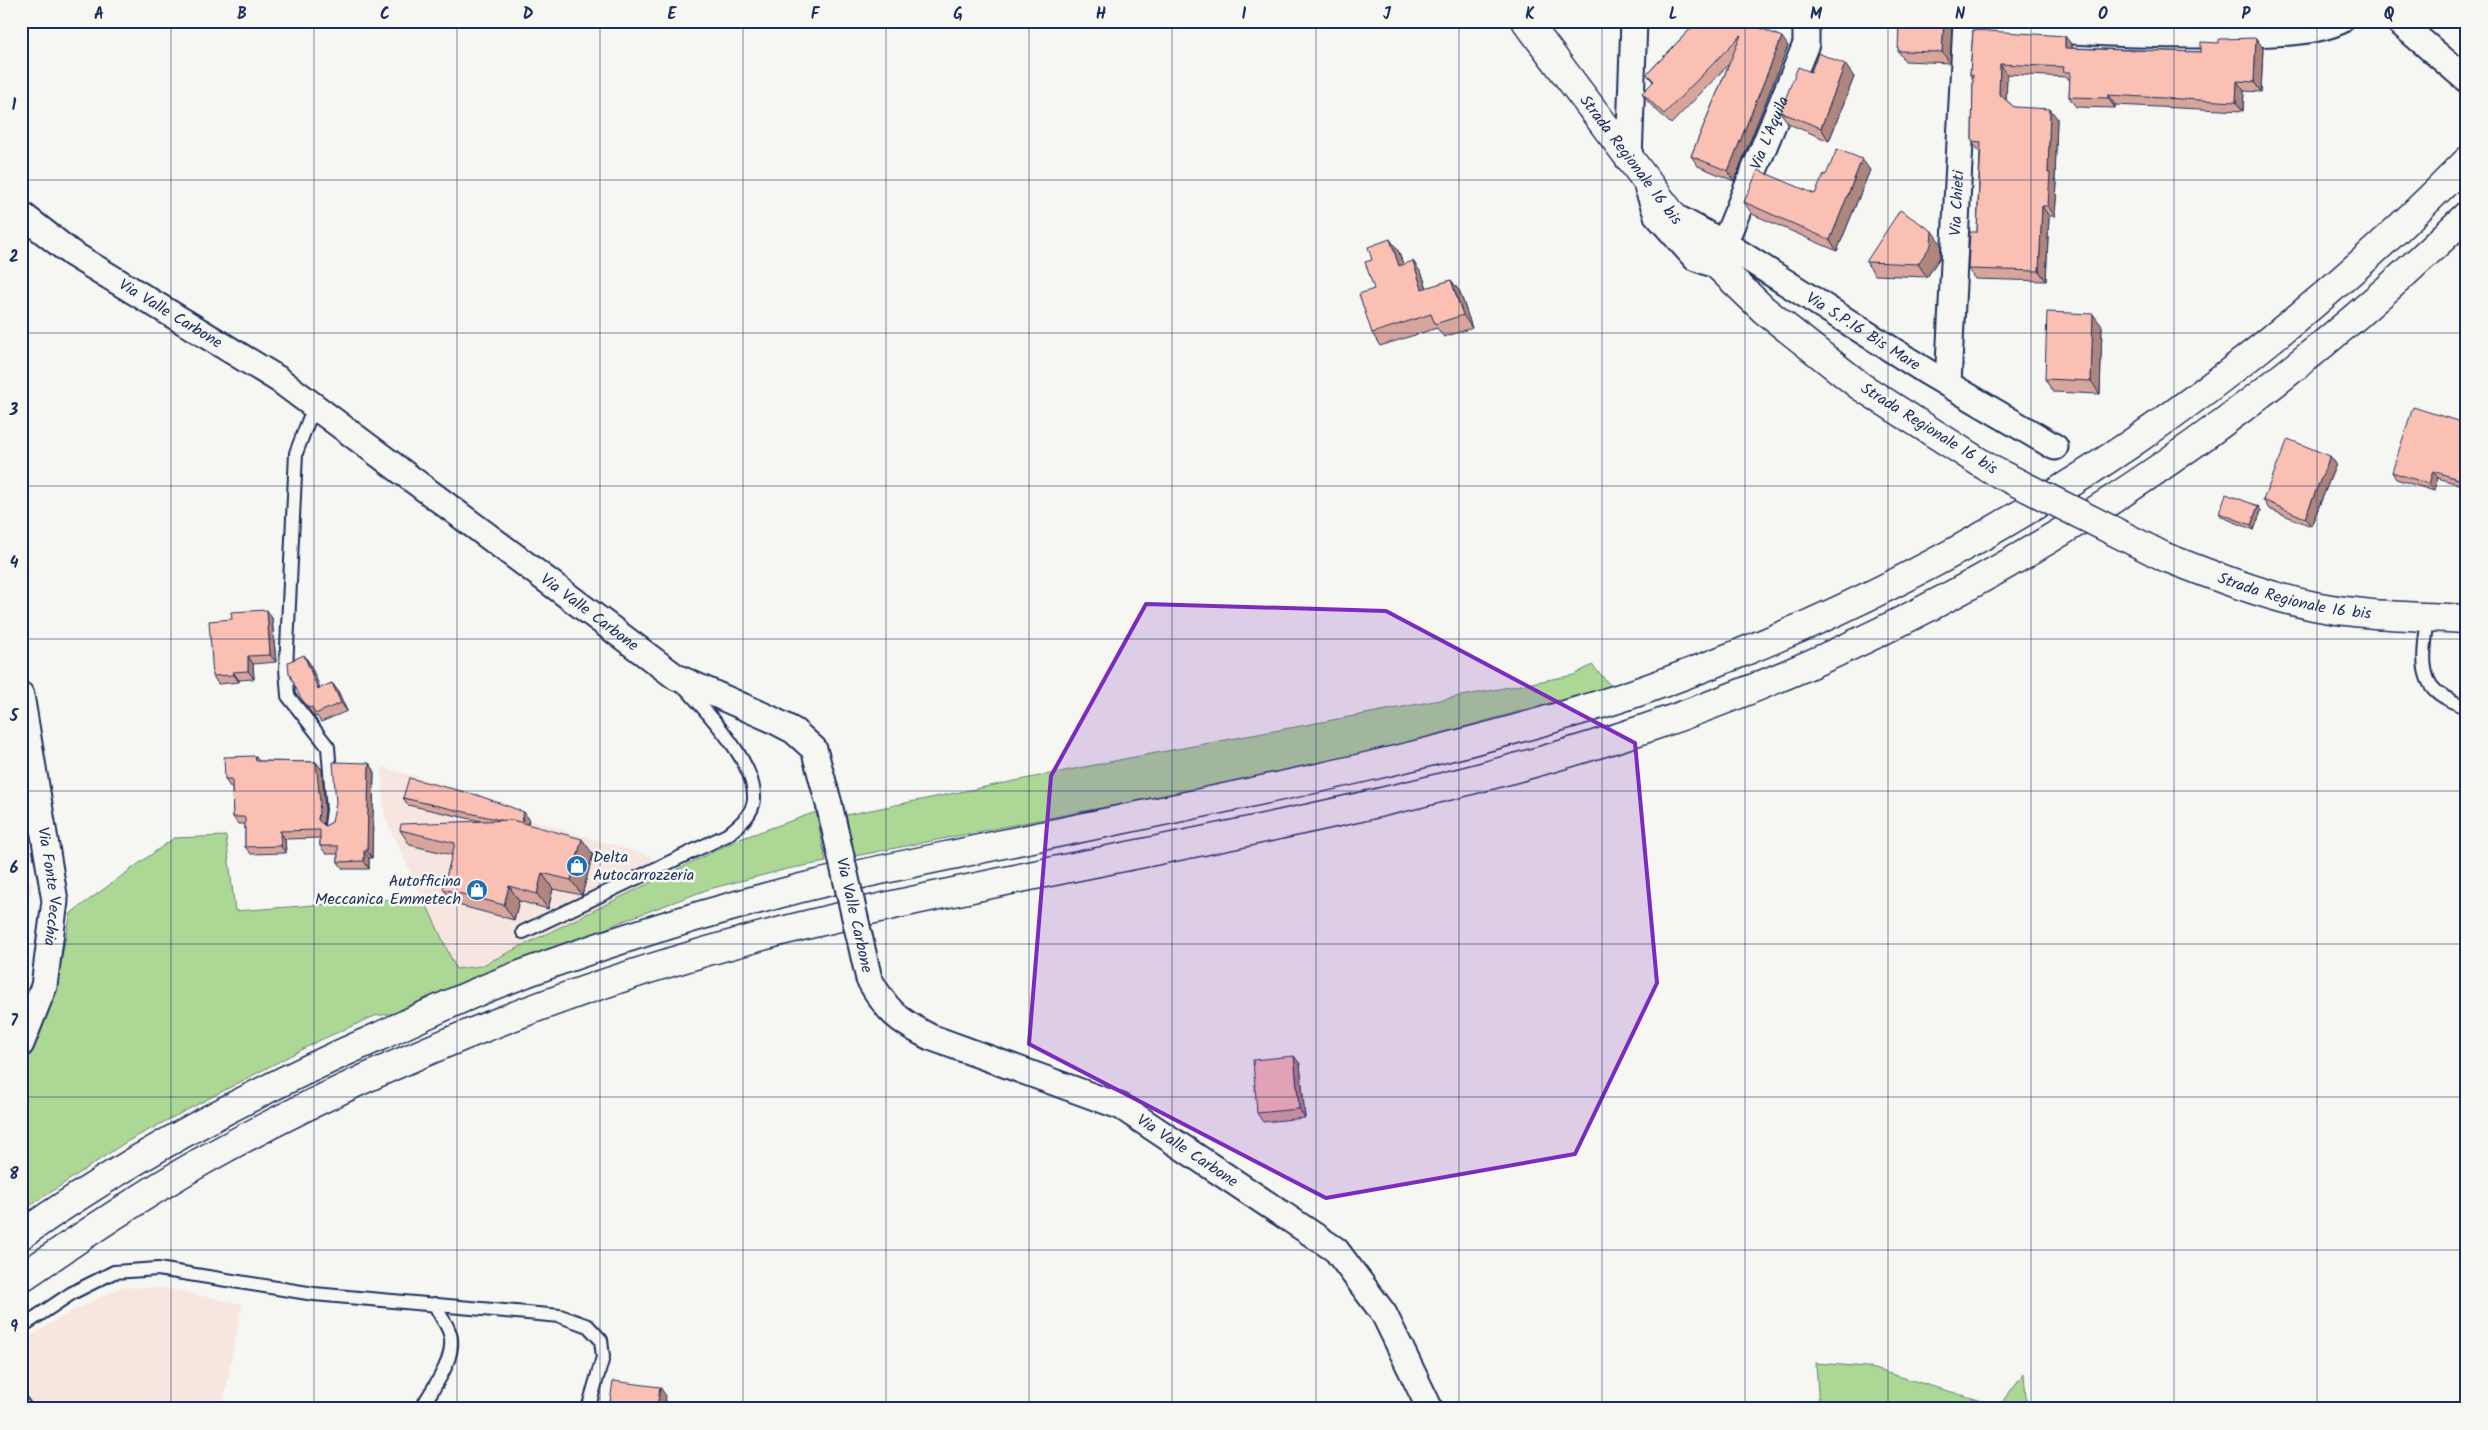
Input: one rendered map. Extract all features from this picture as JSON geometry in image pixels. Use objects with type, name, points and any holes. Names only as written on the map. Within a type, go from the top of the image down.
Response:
[{"type":"main road","name":"Strada Regionale 16 bis","points":[[1526,21],[1673,216],[1714,262],[1734,279],[1764,310],[1860,386],[1990,469],[2165,557],[2259,592],[2315,606],[2368,614],[2467,619]]},
{"type":"main road","points":[[21,1235],[97,1184],[173,1138],[304,1069],[501,982],[679,922],[804,887],[1326,777],[1466,744],[1648,689],[1783,636],[1909,575],[2026,512],[2155,428],[2222,380],[2284,331],[2424,204],[2467,161]]},
{"type":"main road","points":[[21,1278],[123,1209],[198,1164],[321,1100],[448,1042],[561,998],[748,940],[829,919],[1335,812],[1523,766],[1614,738],[1761,684],[1859,642],[1977,581],[2050,540],[2120,495],[2235,416],[2363,311],[2467,215]]},
{"type":"street","points":[[1631,162],[1634,21]]},
{"type":"street","name":"Via L'Aquila","points":[[1724,244],[1806,44],[1806,27],[1801,21]]},
{"type":"street","points":[[1966,23],[2184,37],[2277,33],[2313,28],[2340,21]]},
{"type":"street","points":[[2398,21],[2467,80]]},
{"type":"street","name":"Via Chieti","points":[[1948,384],[1966,23]]},
{"type":"street","name":"Via Valle Carbone","points":[[21,214],[71,253],[278,379],[676,677],[794,731],[814,749],[829,804],[869,979],[884,1005],[904,1023],[930,1037],[1122,1107],[1336,1250],[1384,1314],[1430,1409]]},
{"type":"street","name":"Via S.P.16 Bis Mare","points":[[1673,216],[1724,244],[1948,384],[2055,447]]},
{"type":"street","name":"Via Fonte Vecchia","points":[[21,695],[55,901],[44,986],[21,1044]]},
{"type":"lane","points":[[1631,162],[1651,218],[1691,263],[1734,279]]},
{"type":"lane","points":[[322,412],[309,419],[296,453],[286,668],[288,696],[328,747],[333,810],[331,825]]},
{"type":"lane","points":[[2428,617],[2424,659],[2426,677],[2436,692],[2467,708]]},
{"type":"lane","points":[[523,932],[727,835],[745,820],[754,800],[748,771],[717,726],[676,677]]},
{"type":"lane","points":[[21,1327],[72,1293],[114,1272],[158,1269],[314,1294],[560,1316],[588,1326],[601,1340],[603,1357],[588,1409]]},
{"type":"lane","points":[[421,1409],[449,1358],[451,1340],[446,1323],[438,1314],[435,1304]]},
{"type":"lane","points":[[21,1402],[26,1409]]},
{"type":"highlighted area","points":[[1146,604],[1386,611],[1635,743],[1657,983],[1575,1154],[1326,1198],[1029,1044],[1051,776]]},
{"type":"shaded area","points":[[382,767],[510,804],[523,818],[651,856],[660,879],[481,966],[456,969],[384,816]]},
{"type":"shaded area","points":[[21,881],[33,883],[21,935]]},
{"type":"shaded area","points":[[121,1287],[165,1288],[242,1304],[222,1409],[21,1409],[21,1342],[70,1312]]},
{"type":"green space","points":[[21,74],[26,79],[21,125]]},
{"type":"green space","points":[[1592,665],[1611,686],[1345,760],[855,856],[846,815],[1129,758],[1574,675]]},
{"type":"green space","points":[[816,812],[826,862],[787,869],[709,889],[628,919],[558,949],[481,977],[396,1013],[375,1016],[318,1041],[126,1142],[21,1212],[21,1078],[54,993],[71,913],[174,838],[226,836],[235,911],[423,897],[456,969],[481,966],[737,840]]},
{"type":"green space","points":[[1816,1363],[1867,1367],[1999,1406],[2024,1373],[2027,1409],[1819,1409]]},
{"type":"building","points":[[1698,21],[1754,21],[1751,24],[1782,37],[1728,171],[1691,156],[1741,35],[1664,114],[1642,93],[1654,81],[1647,74]]},
{"type":"building","points":[[1899,21],[1944,21],[1942,52],[1898,51]]},
{"type":"building","points":[[1973,30],[2065,36],[2065,48],[2127,50],[2201,52],[2201,42],[2219,43],[2219,39],[2256,38],[2254,82],[2237,81],[2236,102],[2108,95],[2108,98],[2069,97],[2070,72],[2063,72],[2064,67],[2000,64],[1999,94],[2014,107],[2050,109],[2048,206],[2042,206],[2039,271],[1968,269],[1970,232],[1977,232],[1981,142],[1972,141],[1973,75],[1970,75]]},
{"type":"building","points":[[1818,53],[1845,64],[1821,128],[1780,112],[1798,67],[1811,72]]},
{"type":"building","points":[[1837,149],[1862,159],[1830,240],[1744,202],[1758,170],[1815,194],[1824,174],[1826,175]]},
{"type":"building","points":[[1900,210],[1932,231],[1931,245],[1918,264],[1866,262]]},
{"type":"building","points":[[1390,239],[1399,266],[1413,261],[1422,289],[1451,280],[1463,315],[1435,324],[1431,314],[1372,333],[1359,294],[1374,289],[1365,262],[1372,260],[1368,247]]},
{"type":"building","points":[[2047,312],[2093,314],[2091,381],[2045,379]]},
{"type":"building","points":[[2413,407],[2467,424],[2467,482],[2433,471],[2429,484],[2392,472]]},
{"type":"building","points":[[2288,439],[2330,456],[2305,518],[2263,500]]},
{"type":"building","points":[[2226,494],[2258,506],[2251,525],[2219,513]]},
{"type":"building","points":[[267,610],[270,655],[248,656],[248,671],[233,672],[234,675],[213,676],[209,621],[232,619],[231,612]]},
{"type":"building","points":[[304,655],[318,689],[332,683],[341,703],[315,714],[312,707],[309,708],[300,697],[289,673],[288,662]]},
{"type":"building","points":[[255,756],[256,761],[316,762],[320,802],[318,820],[325,826],[332,822],[336,803],[333,762],[369,763],[367,851],[364,851],[364,861],[338,862],[338,846],[320,846],[320,830],[280,831],[281,846],[245,847],[245,817],[233,817],[232,779],[225,779],[224,757]]},
{"type":"building","points":[[409,778],[477,795],[524,812],[521,823],[403,798]]},
{"type":"building","points":[[512,820],[582,839],[571,880],[542,873],[537,894],[509,886],[504,905],[443,889],[455,843],[400,830],[401,824]]},
{"type":"building","points":[[1294,1056],[1299,1109],[1257,1113],[1253,1060]]},
{"type":"building","points":[[613,1381],[660,1387],[657,1409],[609,1409]]},
{"type":"building","points":[[443,1403],[454,1409],[439,1409]]},
{"type":"place","name":"Delta Autocarrozzeria","points":[[577,866]]},
{"type":"place","name":"Autofficina Meccanica Emmetech","points":[[477,890]]}]
